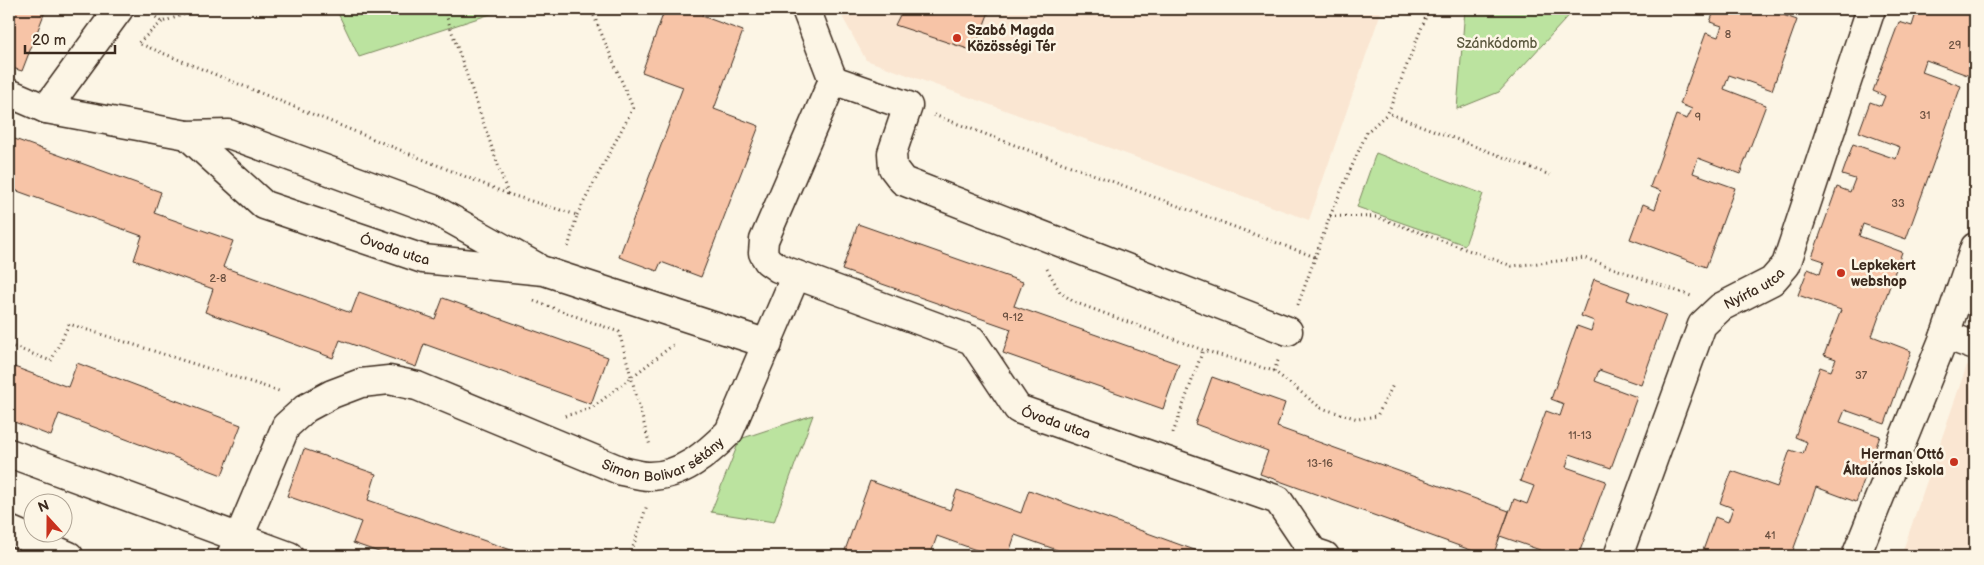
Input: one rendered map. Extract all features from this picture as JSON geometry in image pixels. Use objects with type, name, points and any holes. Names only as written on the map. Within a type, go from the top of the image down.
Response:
[{"type":"street","points":[[46,108],[119,9]]},
{"type":"street","points":[[796,275],[768,261],[763,253],[764,240],[833,80],[806,9]]},
{"type":"street","name":"Nyírfa utca","points":[[1618,556],[1702,325],[1721,307],[1772,281],[1786,265],[1871,9]]},
{"type":"street","points":[[833,80],[908,106],[892,153],[892,168],[904,181],[1288,331]]},
{"type":"street","points":[[9,93],[46,108],[187,135],[229,134],[433,209],[552,274]]},
{"type":"street","name":"Óvoda utca","points":[[187,135],[264,205],[423,259],[552,274],[768,344]]},
{"type":"street","points":[[1856,556],[1945,335],[1975,247]]},
{"type":"street","name":"Simon Bolivar sétány","points":[[235,547],[286,426],[306,408],[361,383],[388,380],[417,386],[622,471],[649,476],[679,471],[709,452],[729,432],[796,275]]},
{"type":"street","name":"Óvoda utca","points":[[796,275],[972,340],[1018,409],[1278,500],[1317,555]]},
{"type":"street","points":[[1945,335],[1975,346]]},
{"type":"street","points":[[9,453],[235,547],[289,556]]},
{"type":"street","points":[[9,530],[69,556]]},
{"type":"path","points":[[145,9],[162,22]]},
{"type":"path","points":[[200,9],[162,22],[138,43],[508,194],[577,215]]},
{"type":"path","points":[[444,9],[508,194]]},
{"type":"path","points":[[591,9],[633,108],[577,215],[552,274],[532,300],[619,332],[658,475],[630,556]]},
{"type":"path","points":[[1274,371],[1330,216],[1367,132],[1388,113],[1429,9]]},
{"type":"path","points":[[908,106],[1315,257]]},
{"type":"path","points":[[1388,113],[1550,175]]},
{"type":"path","points":[[1330,216],[1377,216],[1512,266],[1585,258],[1721,307]]},
{"type":"path","points":[[1032,231],[1052,279],[1060,292],[1074,302],[1203,350],[1274,371],[1321,408],[1358,419],[1377,416],[1393,385]]},
{"type":"path","points":[[518,428],[592,408],[702,322]]},
{"type":"path","points":[[9,345],[51,361],[69,324],[316,403]]},
{"type":"path","points":[[1164,460],[1203,350]]},
{"type":"shaded area","points":[[838,9],[1382,9],[1309,220],[866,60]]},
{"type":"shaded area","name":"Herman Ottó Általános Iskola","points":[[1967,365],[1975,368],[1975,556],[1901,556]]},
{"type":"green space","points":[[336,9],[506,9],[359,57]]},
{"type":"green space","name":"Szánkódomb","points":[[1465,9],[1575,9],[1499,92],[1457,109]]},
{"type":"green space","points":[[1376,153],[1483,194],[1465,245],[1357,207]]},
{"type":"green space","points":[[813,415],[774,522],[711,512],[740,439]]},
{"type":"building","points":[[9,9],[46,9],[22,71],[9,67]]},
{"type":"building","points":[[665,9],[704,9],[702,16],[743,31],[714,109],[759,126],[701,277],[661,262],[657,271],[619,257],[683,87],[642,72]]},
{"type":"building","points":[[736,9],[751,9],[749,13]]},
{"type":"building","name":"Szabó Magda Közösségi Tér","points":[[903,9],[990,9],[974,51],[895,25]]},
{"type":"building","points":[[1715,9],[1766,9],[1797,20],[1772,90],[1729,75],[1724,89],[1766,105],[1740,174],[1698,158],[1693,173],[1735,188],[1706,267],[1630,239],[1643,204],[1655,209],[1661,191],[1650,187],[1676,115],[1687,119],[1692,109],[1680,104],[1706,33],[1718,37],[1722,26],[1710,22]]},
{"type":"building","points":[[1904,9],[1975,9],[1975,61],[1970,76],[1926,60],[1922,72],[1961,86],[1906,239],[1863,224],[1859,236],[1902,252],[1872,336],[1911,351],[1885,424],[1845,410],[1840,422],[1880,436],[1856,502],[1816,487],[1791,556],[1701,556],[1715,517],[1728,522],[1733,508],[1720,503],[1732,471],[1777,487],[1790,450],[1803,454],[1807,442],[1795,437],[1820,367],[1831,371],[1836,359],[1824,355],[1841,310],[1798,295],[1808,269],[1820,274],[1824,261],[1812,257],[1837,187],[1850,192],[1855,179],[1842,175],[1853,144],[1896,159],[1900,147],[1859,132],[1870,102],[1881,106],[1885,96],[1873,91],[1899,22],[1912,26],[1916,13]]},
{"type":"building","points":[[9,137],[161,192],[154,213],[233,241],[223,267],[351,313],[359,292],[435,319],[443,298],[608,357],[591,404],[424,344],[416,367],[340,340],[333,358],[205,312],[213,289],[134,260],[142,236],[9,188]]},
{"type":"building","points":[[858,224],[1023,282],[1014,306],[1179,364],[1163,409],[1003,353],[1011,329],[842,270]]},
{"type":"building","points":[[1594,279],[1630,292],[1627,300],[1666,315],[1641,385],[1599,370],[1595,381],[1637,397],[1611,468],[1570,454],[1566,467],[1606,481],[1578,556],[1557,556],[1500,536],[1514,499],[1527,504],[1534,486],[1520,481],[1546,411],[1560,416],[1564,404],[1551,399],[1577,326],[1591,331],[1594,321],[1581,316]]},
{"type":"building","points":[[77,363],[241,425],[222,475],[59,414],[51,436],[9,420],[9,365],[68,387]]},
{"type":"building","points":[[1212,377],[1285,403],[1277,427],[1509,511],[1493,556],[1487,556],[1260,474],[1268,451],[1195,424]]},
{"type":"building","points":[[304,449],[376,474],[368,500],[511,550],[509,556],[390,556],[353,543],[361,522],[287,496]]},
{"type":"building","points":[[870,481],[950,510],[957,490],[1021,513],[1029,490],[1211,556],[1074,556],[1015,535],[1008,556],[993,556],[937,536],[930,556],[843,556]]},
{"type":"place","name":"Szabó Magda Közösségi Tér","points":[[957,38]]},
{"type":"place","name":"Lepkekert webshop","points":[[1841,273]]},
{"type":"place","name":"Herman Ottó Általános Iskola","points":[[1954,462]]}]
